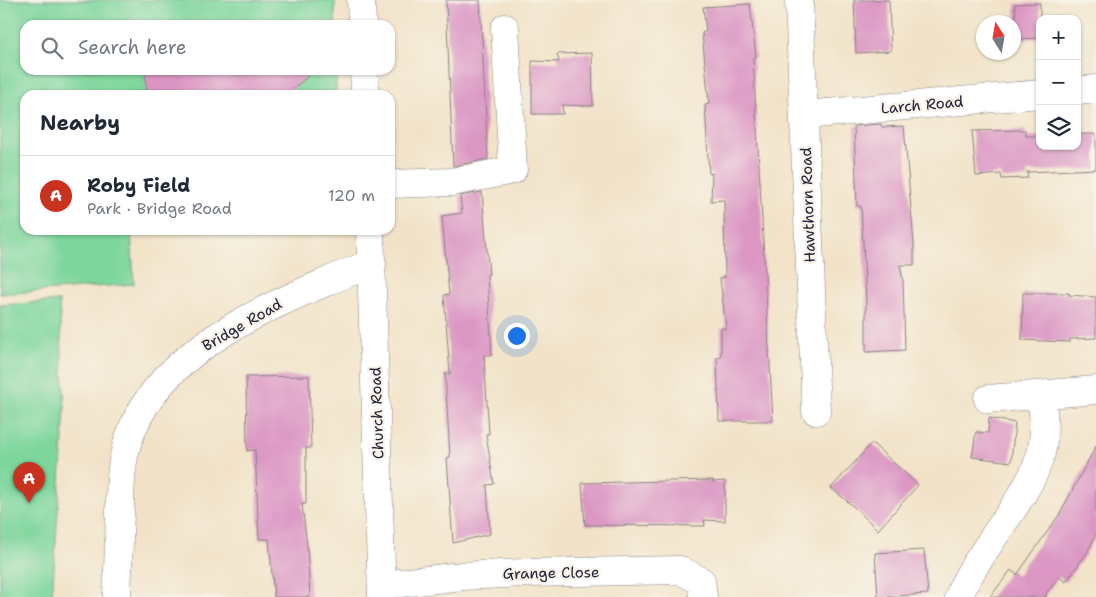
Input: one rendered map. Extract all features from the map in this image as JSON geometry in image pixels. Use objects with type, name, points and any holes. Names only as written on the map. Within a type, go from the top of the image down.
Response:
[{"type":"street","points":[[361,0],[362,20]]},
{"type":"street","name":"Hawthorn Road","points":[[799,0],[816,411]]},
{"type":"street","points":[[395,184],[452,182],[513,170],[505,28]]},
{"type":"street","points":[[364,75],[365,90]]},
{"type":"street","points":[[1081,91],[1096,89]]},
{"type":"street","name":"Larch Road","points":[[805,115],[1036,94]]},
{"type":"street","name":"Church Road","points":[[370,235],[382,591]]},
{"type":"street","name":"Bridge Road","points":[[117,597],[121,478],[124,456],[135,422],[148,401],[181,364],[202,346],[228,329],[279,303],[372,264]]},
{"type":"street","points":[[988,399],[1096,390]]},
{"type":"street","points":[[960,597],[974,566],[1031,478],[1039,459],[1044,420],[1041,395]]},
{"type":"street","name":"Grange Close","points":[[382,591],[471,575],[680,570],[701,581],[703,597]]},
{"type":"green space","points":[[0,0],[335,0],[335,20],[20,20],[20,75],[336,75],[336,90],[20,90],[20,235],[131,235],[134,284],[0,294]]},
{"type":"green space","points":[[59,301],[65,409],[52,597],[0,597],[0,305]]},
{"type":"building","points":[[446,0],[480,0],[488,159],[453,166]]},
{"type":"building","points":[[854,0],[889,0],[891,51],[856,53]]},
{"type":"building","points":[[1040,3],[1040,15],[1036,15],[1036,38],[1021,39],[1021,15],[1016,15],[1015,4]]},
{"type":"building","points":[[750,4],[756,58],[753,58],[773,421],[719,421],[717,357],[721,356],[721,328],[726,328],[720,278],[725,277],[724,200],[711,201],[712,173],[709,174],[705,105],[709,104],[702,33],[706,31],[703,7]]},
{"type":"building","points":[[592,53],[593,106],[562,105],[563,114],[532,114],[532,61],[559,62],[557,54]]},
{"type":"building","points":[[145,75],[309,75],[292,90],[147,90]]},
{"type":"building","points":[[881,124],[882,127],[904,126],[914,244],[914,265],[900,265],[903,281],[905,350],[866,352],[866,300],[861,206],[857,206],[854,126]]},
{"type":"building","points":[[1025,130],[1026,136],[1036,136],[1036,150],[1081,150],[1081,134],[1096,134],[1096,169],[1027,172],[1028,178],[1002,179],[1001,174],[976,176],[972,131]]},
{"type":"building","points":[[482,192],[489,274],[487,275],[492,355],[484,355],[489,434],[486,434],[494,484],[487,485],[490,534],[453,543],[447,458],[450,457],[445,374],[450,374],[444,295],[449,294],[442,216],[462,213],[460,196]]},
{"type":"building","points":[[1023,293],[1069,293],[1069,295],[1096,297],[1096,338],[1070,339],[1070,342],[1022,340]]},
{"type":"building","points":[[309,376],[311,448],[306,448],[306,504],[302,504],[310,597],[274,597],[269,539],[259,539],[255,450],[247,451],[246,377]]},
{"type":"building","points":[[989,418],[1015,423],[1011,462],[972,457],[976,432],[988,433]]},
{"type":"building","points":[[872,443],[918,485],[878,530],[831,488]]},
{"type":"building","points":[[1096,446],[1096,535],[1086,554],[1066,582],[1059,577],[1045,595],[1047,597],[990,597],[1011,570],[1017,575],[1059,515]]},
{"type":"building","points":[[713,480],[713,482],[725,481],[725,521],[704,520],[705,526],[585,525],[582,483]]},
{"type":"building","points":[[924,550],[928,594],[878,597],[875,553]]},
{"type":"place","name":"Roby Field","points":[[29,503]]}]
